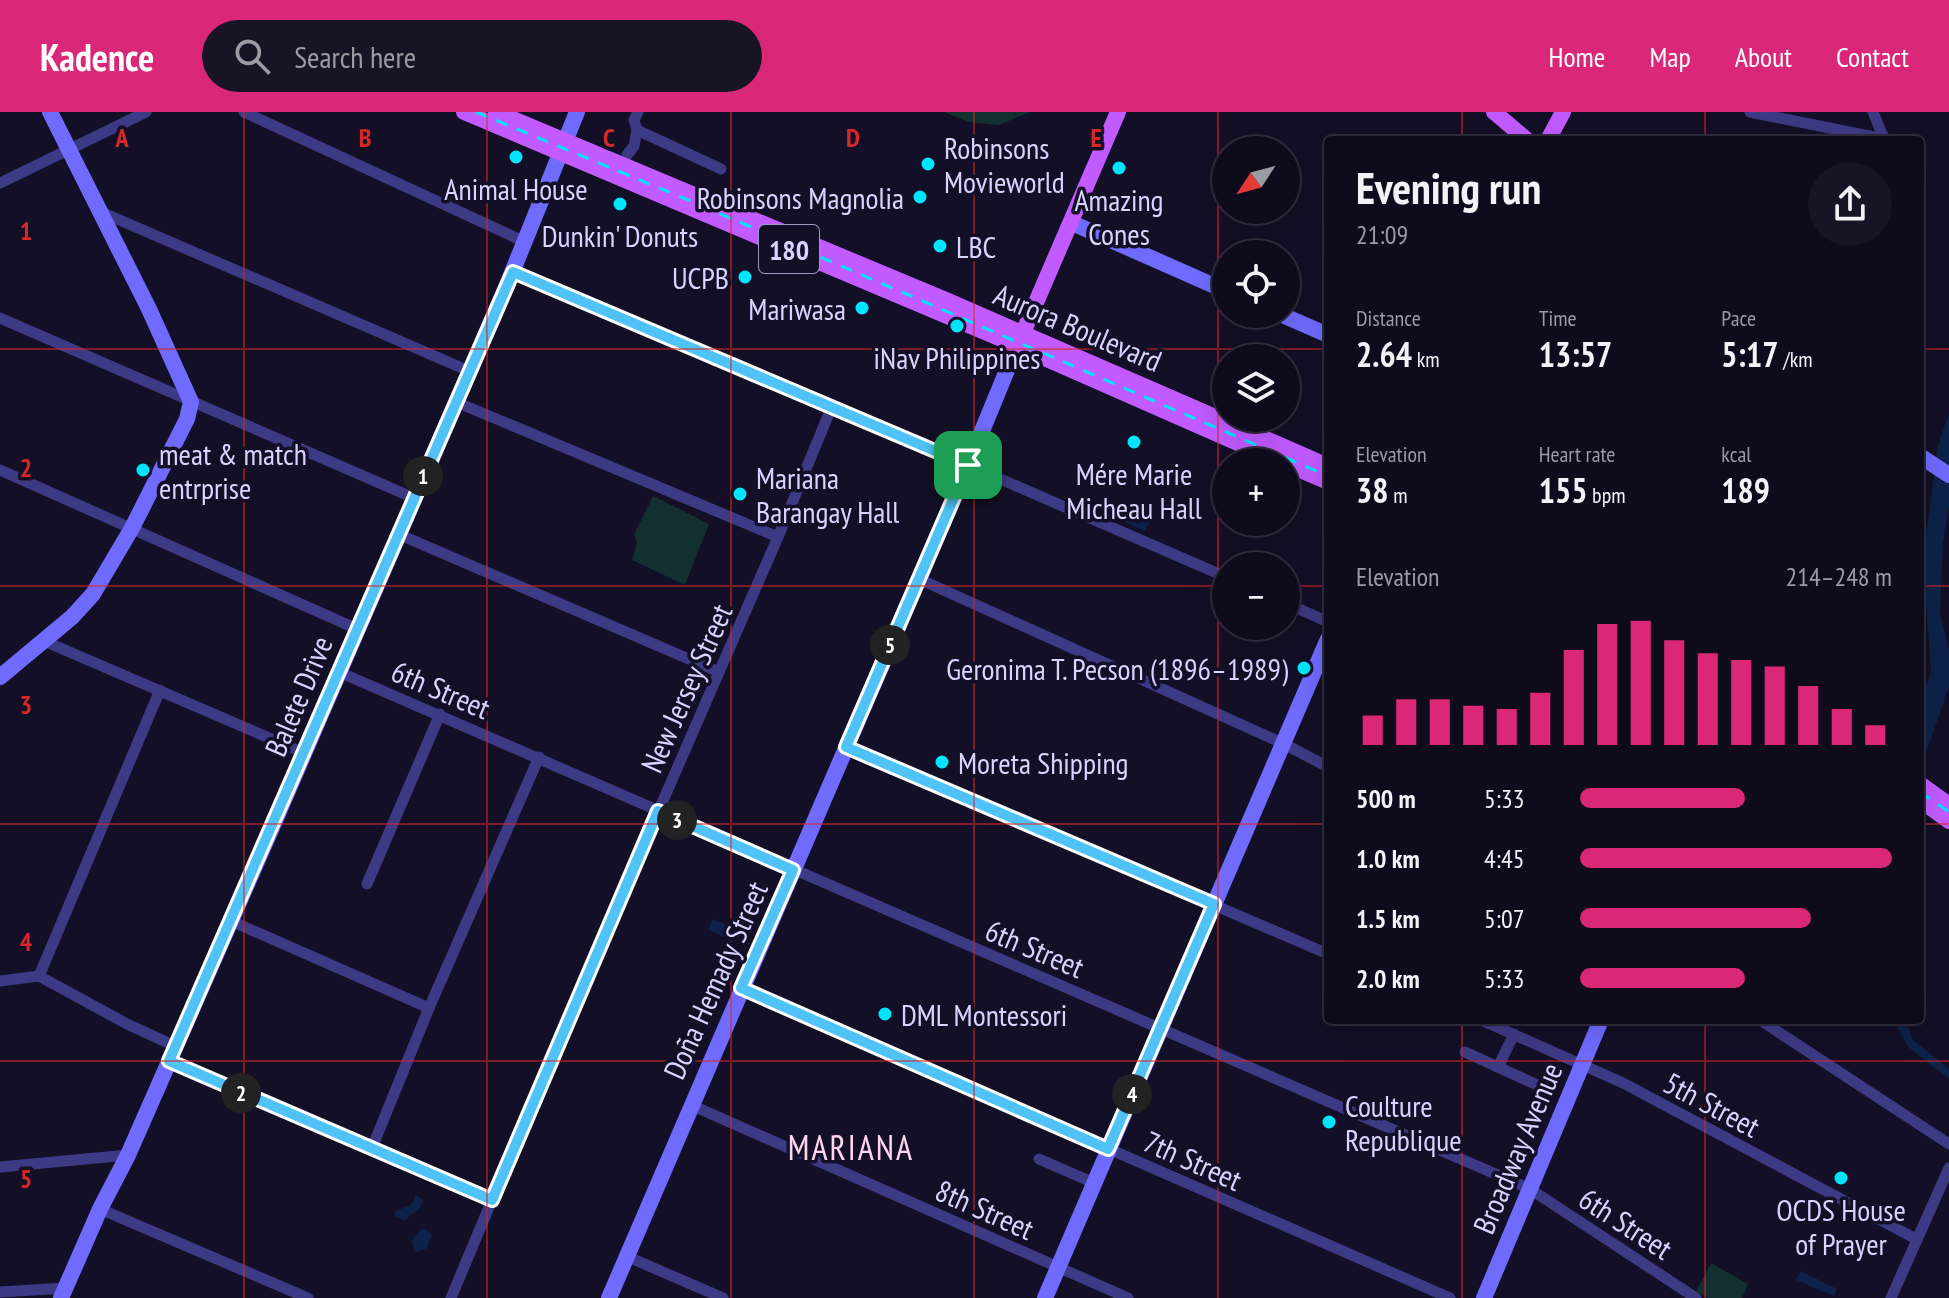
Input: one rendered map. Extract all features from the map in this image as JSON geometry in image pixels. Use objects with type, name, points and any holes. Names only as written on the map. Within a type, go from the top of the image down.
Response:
[{"type":"main road","name":"Aurora Boulevard","points":[[464,112],[563,147],[1324,464]]},
{"type":"main road","name":"Aurora Boulevard","points":[[496,112],[563,147],[625,160],[1252,448]]},
{"type":"main road","name":"Doña Hemady Street","points":[[1020,340],[1118,112]]},
{"type":"main road","points":[[1494,112],[1522,136]]},
{"type":"main road","points":[[1550,136],[1563,112]]},
{"type":"main road","name":"Aurora Boulevard","points":[[1300,470],[1324,480]]},
{"type":"main road","points":[[1924,787],[1949,805]]},
{"type":"main road","points":[[1924,803],[1949,821]]},
{"type":"street","points":[[0,677],[44,641],[93,594],[132,528],[187,419],[191,402],[149,309],[50,112]]},
{"type":"street","points":[[0,183],[146,112]]},
{"type":"street","points":[[244,112],[525,242]]},
{"type":"street","name":"Balete Drive","points":[[64,1293],[231,921],[513,272],[577,112]]},
{"type":"street","points":[[625,160],[627,147],[635,136],[638,112]]},
{"type":"street","points":[[1750,112],[1869,136]]},
{"type":"street","points":[[1873,112],[1883,136]]},
{"type":"street","points":[[635,136],[721,169]]},
{"type":"street","points":[[101,212],[469,371]]},
{"type":"street","points":[[1072,223],[1212,285]]},
{"type":"street","points":[[513,272],[1212,571]]},
{"type":"street","points":[[0,318],[414,498]]},
{"type":"street","points":[[1300,323],[1324,333]]},
{"type":"street","name":"Doña Hemady Street","points":[[609,1298],[1020,340]]},
{"type":"street","points":[[456,402],[778,537]]},
{"type":"street","name":"New Jersey Street","points":[[451,1298],[832,406]]},
{"type":"street","points":[[1924,459],[1943,472]]},
{"type":"street","points":[[0,470],[357,629]]},
{"type":"street","points":[[398,534],[719,672]]},
{"type":"street","points":[[919,579],[1324,765]]},
{"type":"street","points":[[1300,609],[1324,620]]},
{"type":"street","points":[[44,641],[304,753]]},
{"type":"street","points":[[1045,1298],[1324,648]]},
{"type":"street","name":"6th Street","points":[[339,672],[1530,1189],[1696,1298]]},
{"type":"street","points":[[39,976],[160,690]]},
{"type":"street","points":[[367,884],[440,714]]},
{"type":"street","points":[[846,747],[1324,952]]},
{"type":"street","points":[[372,1148],[429,1008],[539,757]]},
{"type":"street","points":[[231,921],[429,1008]]},
{"type":"street","points":[[0,981],[39,976],[127,1024],[172,1054],[372,1148],[492,1200]]},
{"type":"street","name":"7th Street","points":[[741,988],[1450,1298]]},
{"type":"street","name":"5th Street","points":[[1490,1024],[1583,1064],[1916,1239]]},
{"type":"street","name":"Broadway Avenue","points":[[1484,1298],[1599,1024]]},
{"type":"street","points":[[1770,1024],[1949,1144]]},
{"type":"street","points":[[1498,1067],[1514,1034]]},
{"type":"street","points":[[1465,1052],[1546,1089]]},
{"type":"street","name":"8th Street","points":[[691,1105],[1128,1298]]},
{"type":"street","points":[[0,1167],[128,1155]]},
{"type":"street","points":[[1039,1159],[1094,1183]]},
{"type":"street","points":[[1891,1298],[1949,1168]]},
{"type":"street","points":[[100,1209],[308,1298]]},
{"type":"street","points":[[626,1256],[723,1298]]},
{"type":"street","points":[[0,1292],[64,1293]]},
{"type":"green space","points":[[944,112],[1030,112],[999,125],[969,122]]},
{"type":"green space","points":[[653,496],[709,524],[685,585],[632,560],[637,543],[634,535]]},
{"type":"green space","points":[[1711,1263],[1748,1284],[1742,1298],[1708,1298],[1696,1292]]},
{"type":"water","points":[[1949,413],[1949,506],[1943,543],[1940,612],[1949,651],[1949,687],[1924,759],[1924,690],[1931,672],[1926,604],[1926,534],[1938,446]]},
{"type":"water","points":[[1121,501],[1152,516],[1145,531],[1113,517]]},
{"type":"water","points":[[713,919],[740,931],[735,942],[708,930]]},
{"type":"water","points":[[1896,1024],[1907,1024],[1913,1040],[1949,1069],[1949,1079],[1908,1047]]},
{"type":"water","points":[[416,1195],[423,1200],[421,1207],[404,1221],[395,1216],[395,1211],[411,1205]]},
{"type":"water","points":[[425,1228],[432,1235],[426,1249],[416,1252],[411,1241]]},
{"type":"water","points":[[1801,1271],[1837,1289],[1834,1296],[1796,1280]]},
{"type":"railway","points":[[476,112],[693,202],[1324,474]]},
{"type":"railway","points":[[1924,795],[1949,812]]},
{"type":"place","name":"Animal House","points":[[516,157]]},
{"type":"place","name":"Robinsons Movieworld","points":[[928,164]]},
{"type":"place","name":"Amazing Cones","points":[[1119,168]]},
{"type":"place","name":"Robinsons Magnolia","points":[[920,197]]},
{"type":"place","name":"Dunkin' Donuts","points":[[620,204]]},
{"type":"place","name":"LBC","points":[[940,246]]},
{"type":"place","name":"UCPB","points":[[745,277]]},
{"type":"place","name":"Mariwasa","points":[[862,308]]},
{"type":"place","name":"iNav Philippines","points":[[957,326]]},
{"type":"place","name":"Mére Marie Micheau Hall","points":[[1134,442]]},
{"type":"place","name":"meat & match entrprise","points":[[143,470]]},
{"type":"place","name":"Mariana Barangay Hall","points":[[740,494]]},
{"type":"place","name":"Geronima T. Pecson (1896–1989)","points":[[1304,668]]},
{"type":"place","name":"Moreta Shipping","points":[[942,762]]},
{"type":"place","name":"DML Montessori","points":[[885,1014]]},
{"type":"place","name":"Coulture Republique","points":[[1329,1122]]},
{"type":"place","name":"OCDS House of Prayer","points":[[1841,1178]]},
{"type":"district","name":"MARIANA","points":[[851,1147]]},
{"type":"route","points":[[513,272],[968,465],[846,747],[1214,904],[1108,1149],[741,988],[793,870],[658,811],[492,1200],[169,1061],[513,272]]}]
